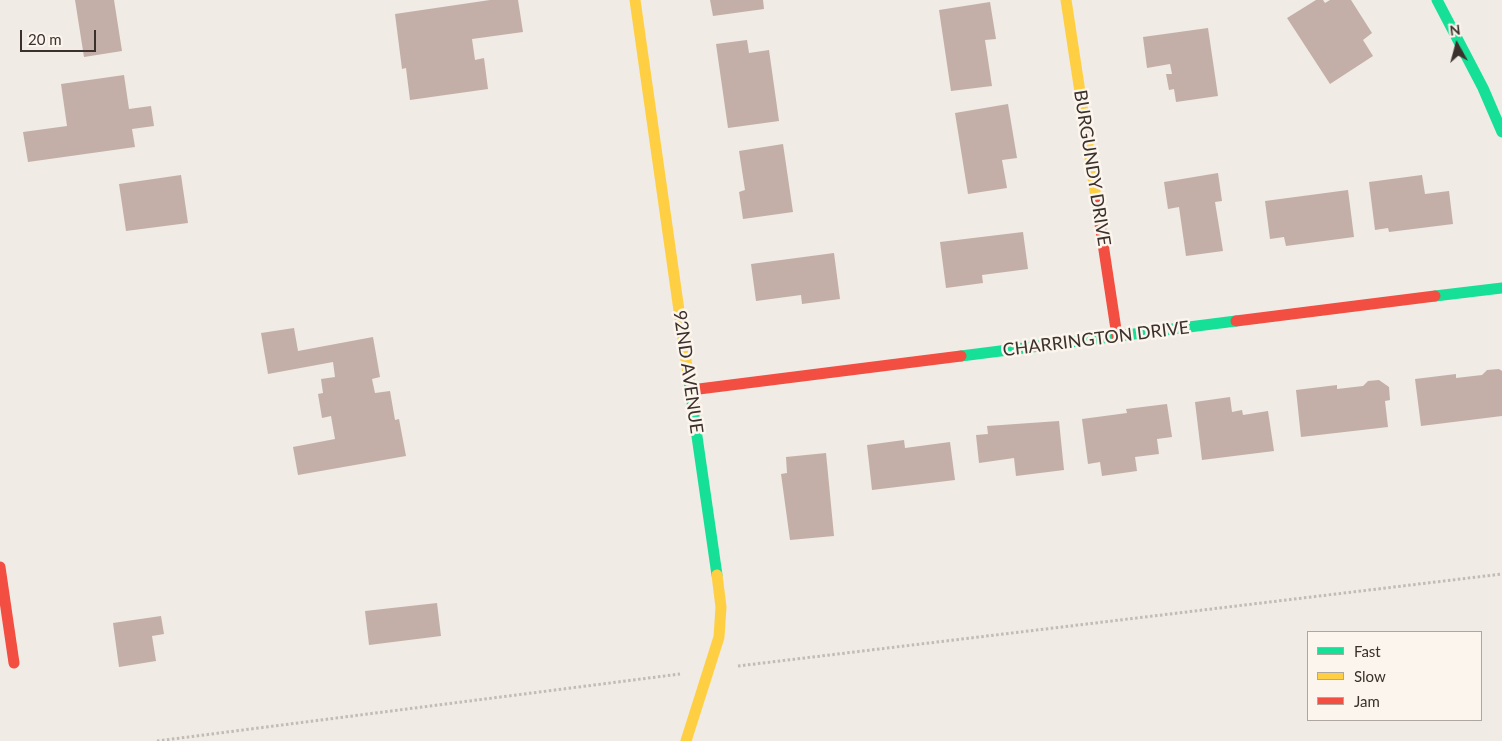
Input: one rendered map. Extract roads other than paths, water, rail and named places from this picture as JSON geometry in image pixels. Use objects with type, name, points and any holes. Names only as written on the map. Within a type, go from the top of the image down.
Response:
[{"type":"street","name":"92ND AVENUE","points":[[635,0],[721,607],[718,637],[686,741]]},
{"type":"street","name":"BURGUNDY DRIVE","points":[[1066,0],[1117,336]]},
{"type":"street","points":[[1437,0],[1483,88],[1502,132]]},
{"type":"street","name":"CHARRINGTON DRIVE","points":[[691,390],[1502,288]]},
{"type":"street","points":[[0,567],[14,663]]}]
